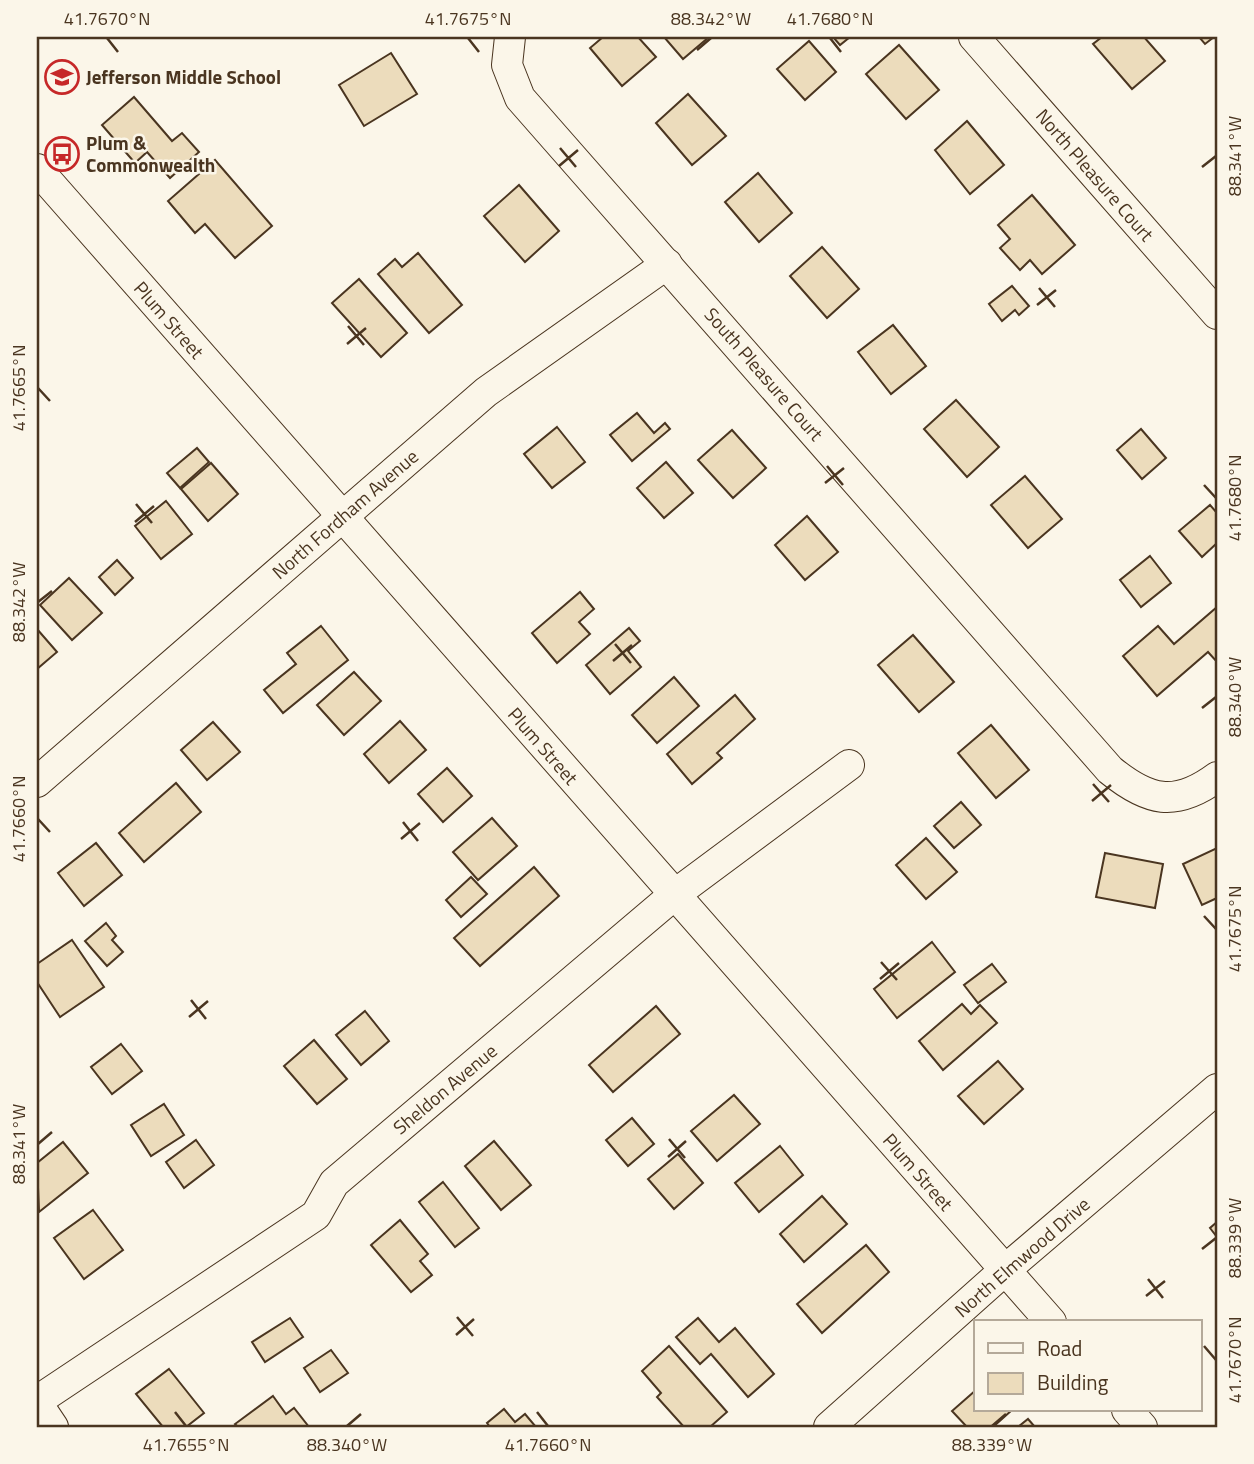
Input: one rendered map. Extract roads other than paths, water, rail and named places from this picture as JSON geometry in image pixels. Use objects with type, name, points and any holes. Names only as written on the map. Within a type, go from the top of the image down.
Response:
[{"type":"street","name":"South Pleasure Court","points":[[510,37],[507,65],[520,98],[1111,769],[1134,789],[1162,799],[1187,794],[1216,778]]},
{"type":"street","name":"North Pleasure Court","points":[[974,37],[1217,314]]},
{"type":"street","name":"Plum Street","points":[[37,169],[1049,1320]]},
{"type":"street","name":"North Fordham Avenue","points":[[37,782],[486,392],[667,264]]},
{"type":"street","name":"Sheldon Avenue","points":[[37,1402],[316,1215],[334,1183],[674,895],[849,765]]},
{"type":"street","name":"North Elmwood Drive","points":[[829,1427],[1005,1270],[1217,1089]]},
{"type":"street","points":[[37,1402],[53,1427]]},
{"type":"street","points":[[1129,1412],[1142,1427]]},
{"type":"place","name":"Jefferson Middle School","points":[[62,77]]},
{"type":"place","name":"Plum & Commonwealth","points":[[62,154]]}]
